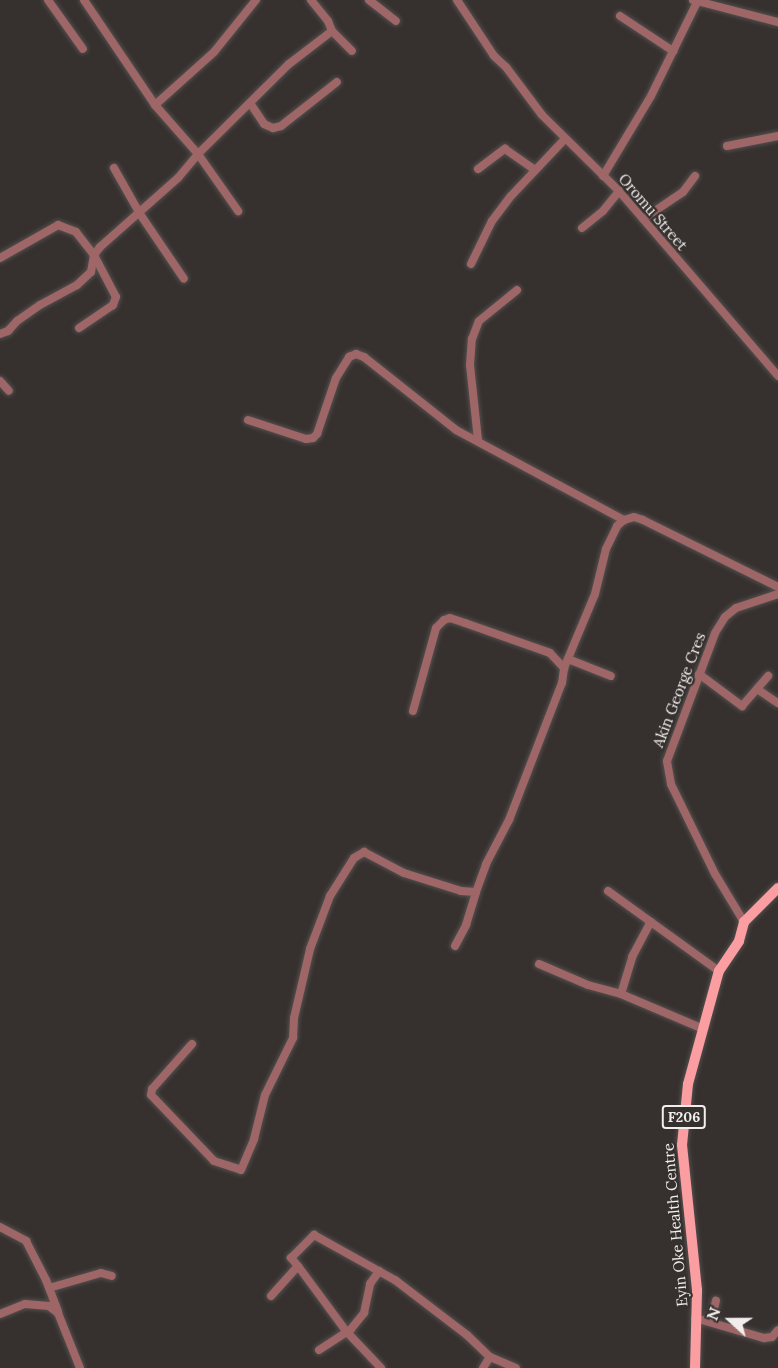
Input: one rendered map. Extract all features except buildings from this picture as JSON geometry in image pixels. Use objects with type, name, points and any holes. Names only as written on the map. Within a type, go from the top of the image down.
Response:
[{"type":"main road","name":"Eyin Oke Health Centre","points":[[695,1368],[697,1290],[682,1145],[688,1084],[719,972],[739,941],[744,922],[778,888]]},
{"type":"street","points":[[48,0],[83,49]]},
{"type":"street","points":[[84,0],[155,105],[198,154],[238,211]]},
{"type":"street","points":[[155,105],[207,59],[256,0]]},
{"type":"street","points":[[311,0],[328,21],[332,31],[352,51]]},
{"type":"street","points":[[369,0],[396,21]]},
{"type":"street","name":"Oromu Street","points":[[457,0],[494,56],[506,67],[564,140],[619,191],[778,376]]},
{"type":"street","points":[[603,176],[651,96],[694,1],[778,22]]},
{"type":"street","points":[[620,16],[673,51]]},
{"type":"street","points":[[0,334],[8,331],[17,321],[40,305],[77,285],[91,272],[94,255],[100,247],[178,178],[198,154],[289,64],[332,31]]},
{"type":"street","points":[[250,104],[264,124],[273,128],[281,126],[337,82]]},
{"type":"street","points":[[727,146],[778,136]]},
{"type":"street","points":[[471,264],[492,221],[534,170],[564,140]]},
{"type":"street","points":[[478,169],[505,149],[534,170]]},
{"type":"street","points":[[114,168],[140,214],[184,279]]},
{"type":"street","points":[[643,219],[683,192],[695,176]]},
{"type":"street","points":[[582,228],[603,211],[619,191]]},
{"type":"street","points":[[0,258],[57,225],[76,232],[94,255],[116,297],[113,305],[79,328]]},
{"type":"street","points":[[478,440],[470,365],[472,339],[479,321],[517,291]]},
{"type":"street","points":[[248,420],[306,439],[313,438],[318,434],[336,378],[349,357],[356,354],[364,357],[456,430],[624,520]]},
{"type":"street","points":[[0,381],[9,391]]},
{"type":"street","points":[[455,946],[466,925],[486,864],[509,820],[562,683],[566,664],[595,594],[608,543],[616,526],[634,517],[643,520],[778,587]]},
{"type":"street","name":"Akin George Cres","points":[[744,922],[715,874],[669,773],[668,754],[715,633],[725,617],[736,608],[778,594]]},
{"type":"street","points":[[413,711],[436,628],[444,620],[450,618],[550,653],[566,664],[610,676]]},
{"type":"street","points":[[699,674],[742,706],[768,676]]},
{"type":"street","points":[[757,689],[778,703]]},
{"type":"street","points":[[192,1044],[152,1089],[151,1095],[214,1161],[241,1170],[254,1139],[264,1095],[293,1038],[304,970],[318,924],[330,896],[354,858],[364,852],[404,873],[461,891],[476,892]]},
{"type":"street","points":[[608,891],[719,972]]},
{"type":"street","points":[[621,994],[632,957],[651,922]]},
{"type":"street","points":[[539,964],[588,985],[621,994],[702,1028]]},
{"type":"street","points":[[1,1229],[26,1241],[49,1288],[80,1368]]},
{"type":"street","points":[[381,1368],[346,1331],[291,1258],[314,1235],[379,1271],[431,1308],[490,1357],[516,1368]]},
{"type":"street","points":[[271,1296],[298,1266]]},
{"type":"street","points":[[319,1350],[346,1331],[364,1313],[370,1284],[379,1271]]},
{"type":"street","points":[[49,1288],[100,1273],[112,1276]]},
{"type":"street","points":[[711,1322],[716,1301]]},
{"type":"street","points":[[0,1314],[25,1304],[49,1306],[58,1313]]},
{"type":"street","points":[[695,1318],[764,1338],[772,1337],[778,1330]]},
{"type":"street","points":[[483,1368],[490,1357]]}]
